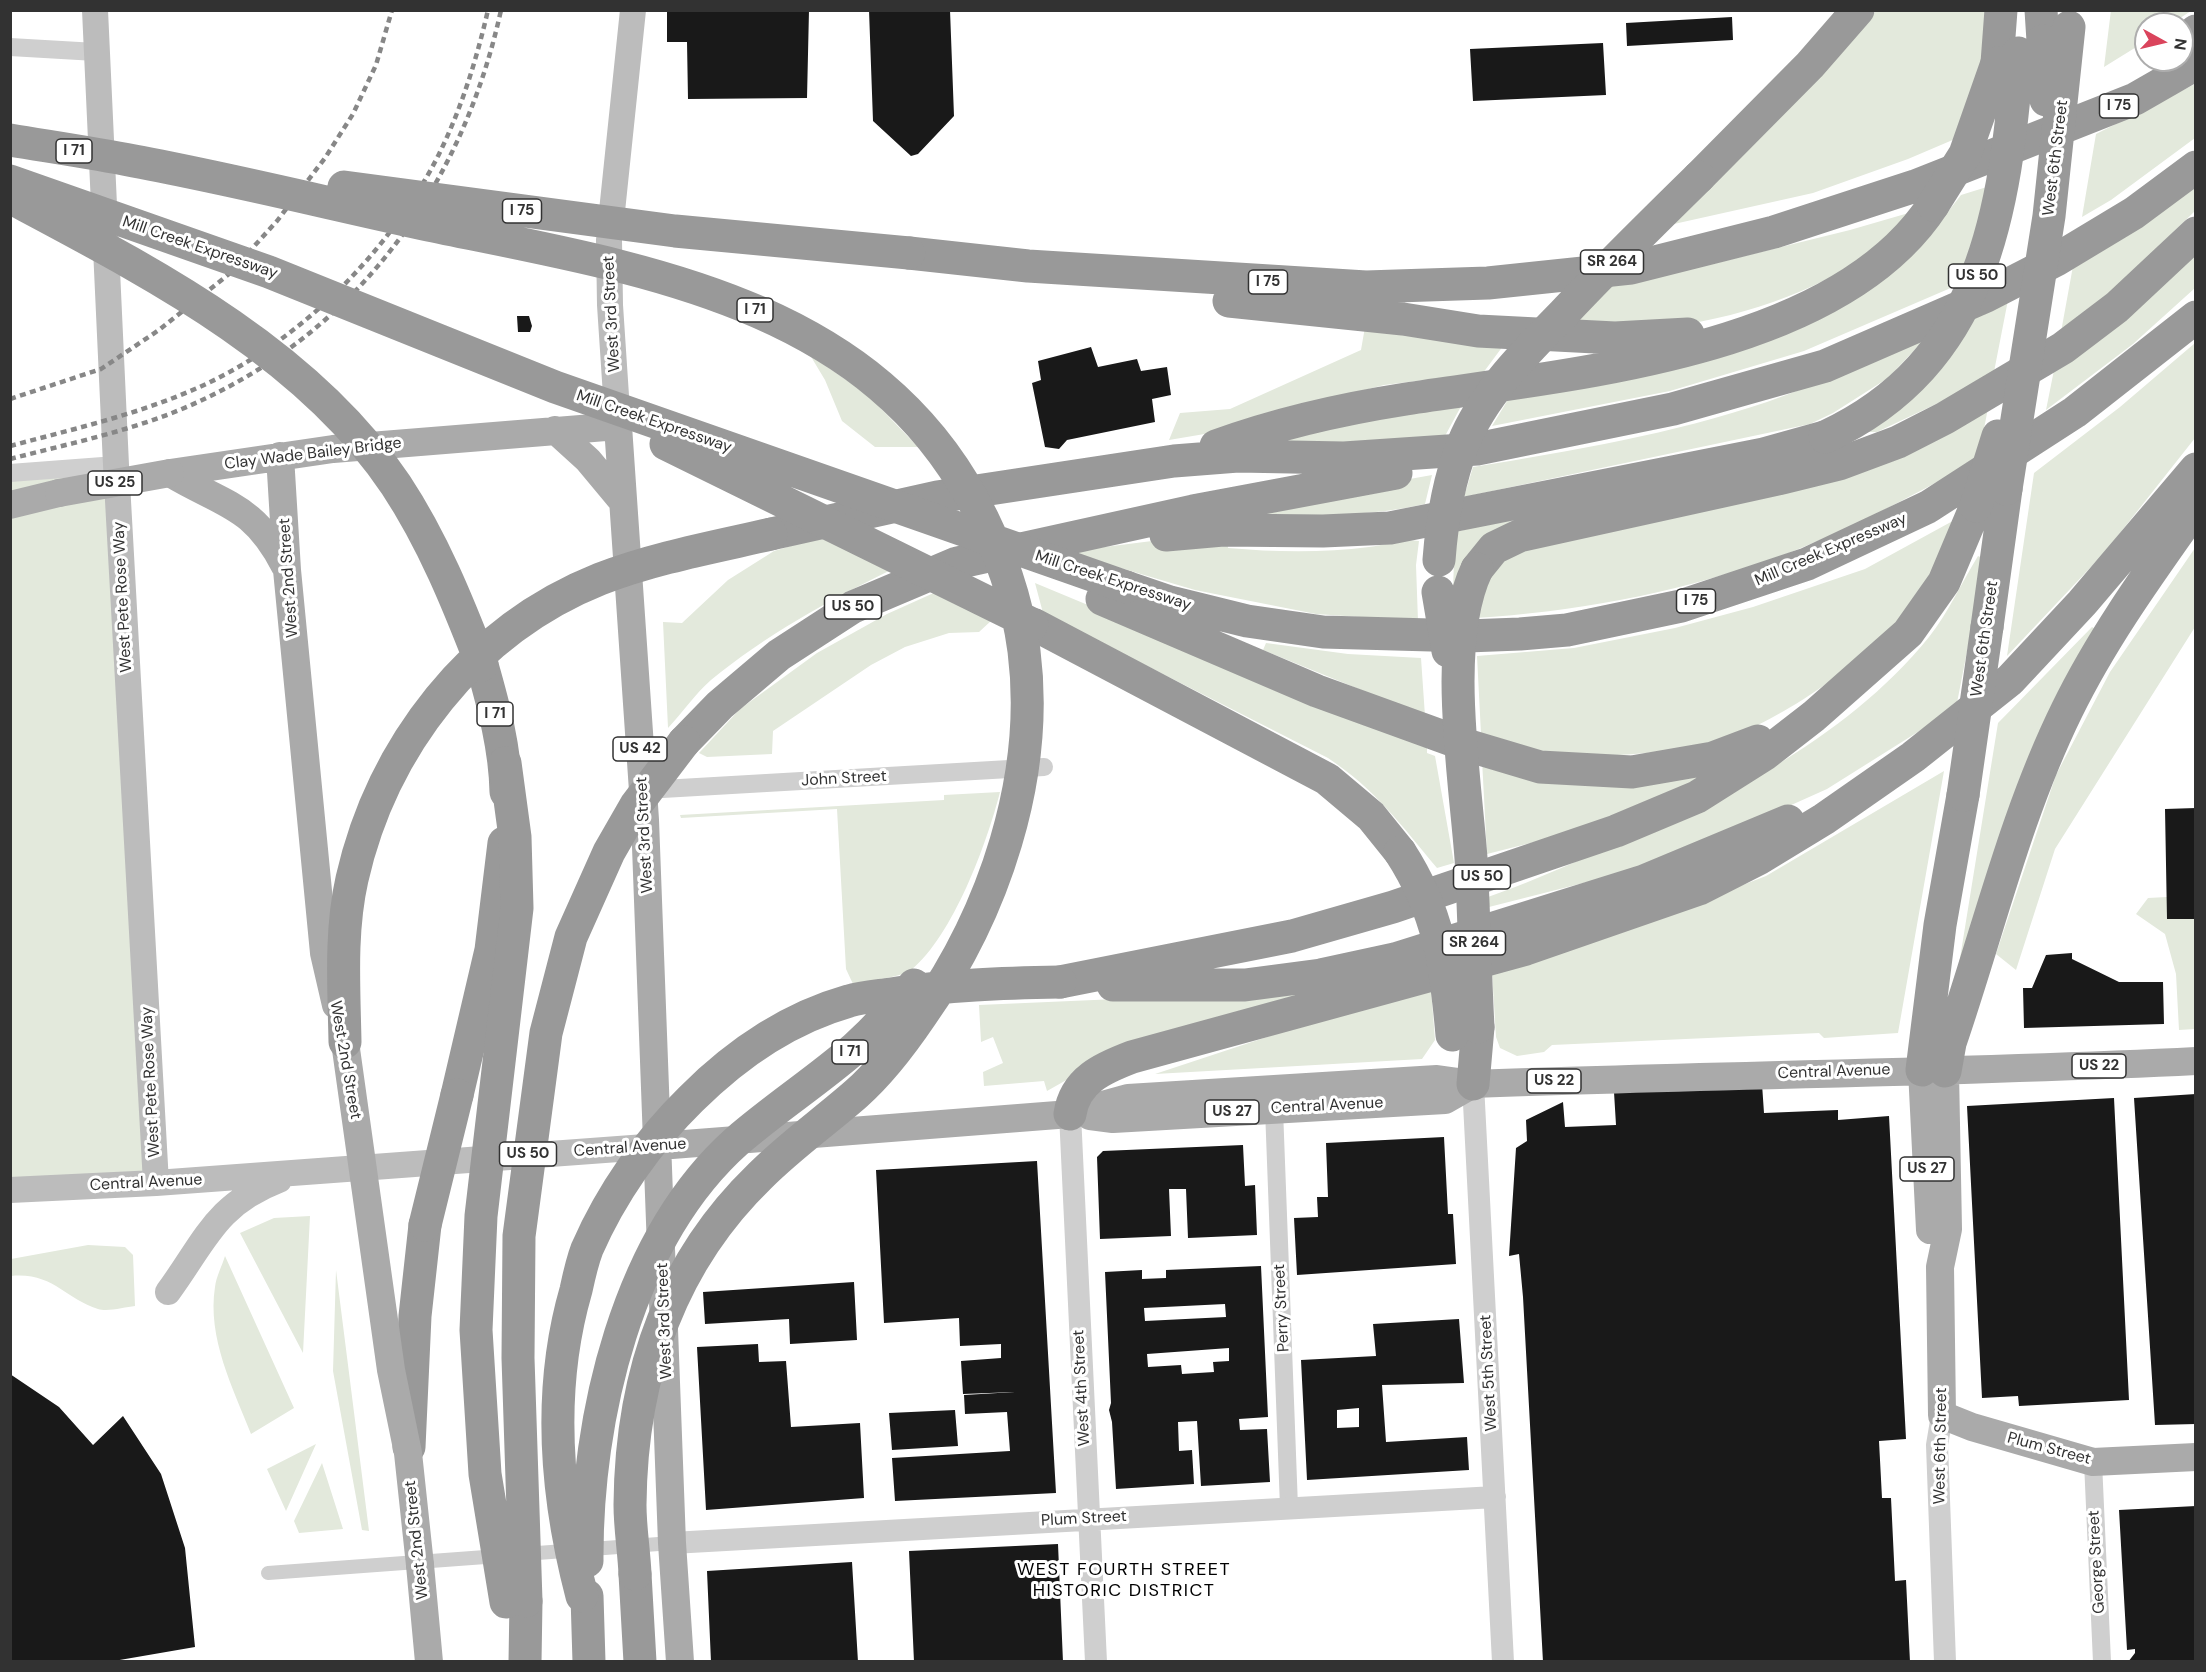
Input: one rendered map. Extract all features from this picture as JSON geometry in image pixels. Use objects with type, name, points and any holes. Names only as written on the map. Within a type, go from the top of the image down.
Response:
[{"type":"highway","name":"SR 264","points":[[1465,1031],[1471,859],[1459,715],[1438,576],[1449,485],[1464,443],[1481,410],[1528,350],[1624,250],[1810,65],[1858,10]]},
{"type":"highway","points":[[1174,461],[1222,443],[1337,411],[1648,360],[1773,324],[1805,310],[1863,276],[1909,235],[1933,205],[2040,34],[2001,10]]},
{"type":"highway","name":"US 50","points":[[525,1662],[516,1601],[519,1236],[546,1033],[571,938],[604,862],[636,805],[684,742],[720,705],[764,666],[853,607],[957,562],[1059,540],[1223,530],[1323,531],[1390,528],[1764,454],[1825,437],[1865,416],[1904,387],[1944,340],[1960,313],[1989,247],[1999,206],[2012,126],[2040,34],[2015,10]]},
{"type":"highway","name":"West 6th Street","points":[[1934,1071],[1940,925],[1963,795],[2006,489],[2049,216],[2040,34]]},
{"type":"highway","name":"I 75","points":[[137,161],[675,231],[1028,266],[1366,287],[1488,283],[1630,268],[1796,225],[1915,186],[2135,99],[2196,64]]},
{"type":"highway","points":[[2038,138],[2139,72]]},
{"type":"highway","name":"I 71","points":[[10,140],[137,161],[652,274],[711,293],[777,319],[810,336],[863,371],[913,416],[954,465],[990,534],[1014,598],[1025,662],[1028,716],[1023,765],[1009,829],[979,893],[962,922],[944,949],[903,999],[855,1048],[738,1140],[682,1200],[657,1245],[634,1298],[604,1400],[587,1525],[585,1605],[589,1662]]},
{"type":"highway","points":[[345,1042],[343,964],[351,880],[370,820],[387,777],[421,721],[489,646],[511,627],[564,596],[631,568],[938,497],[1174,461],[1238,456],[1344,458],[1477,449],[1673,409],[1825,366],[1986,296],[2056,260],[2134,213],[2196,167]]},
{"type":"highway","name":"Mill Creek Expressway","points":[[10,182],[269,272],[555,387],[957,528],[1114,593],[1170,602],[1247,621],[1323,632],[1467,636],[1567,630],[1681,606],[1807,564],[1928,507],[2075,412],[2196,317]]},
{"type":"highway","name":"I 71","points":[[10,198],[202,306],[255,342],[305,383],[358,435],[396,485],[434,551],[482,665],[497,718],[506,763],[515,837],[517,908],[481,1216],[476,1330],[485,1474],[516,1601],[513,1662]]},
{"type":"highway","points":[[1459,715],[1461,626],[1467,590],[1477,568],[1494,548],[1519,536],[1839,464],[1898,442],[1945,418],[2063,348],[2116,307],[2196,233]]},
{"type":"highway","points":[[1028,266],[1229,301],[1403,320],[1478,331],[1615,338],[1672,336],[1773,324]]},
{"type":"highway","name":"US 50","points":[[585,1605],[570,1552],[561,1495],[558,1405],[562,1347],[587,1250],[622,1183],[671,1118],[719,1071],[775,1032],[849,1001],[982,984],[1060,982],[1292,936],[1394,907],[1616,831],[1706,791],[1765,754],[1863,675],[1908,633],[1928,606],[1948,572],[1976,506],[2032,317]]},
{"type":"highway","points":[[555,387],[710,467],[1035,625],[1327,778],[1371,816],[1400,852],[1421,887],[1436,925],[1447,977],[1465,1031],[1455,1056],[1473,1084]]},
{"type":"highway","points":[[1059,540],[1193,511],[1478,457],[1584,427]]},
{"type":"highway","points":[[1070,1113],[1080,1087],[1107,1067],[1132,1057],[1526,949],[1699,889],[1760,858],[1824,819],[1937,740],[2010,680],[2082,603],[2196,469]]},
{"type":"highway","points":[[1934,1071],[1950,1043],[2024,813],[2054,738],[2068,708],[2121,615],[2196,507]]},
{"type":"highway","points":[[1114,593],[1317,690],[1404,724],[1504,759],[1568,770],[1632,772],[1713,758],[1749,746],[1782,730],[1824,704],[1863,675]]},
{"type":"highway","points":[[408,1453],[416,1305],[425,1225],[491,950],[505,840],[506,763]]},
{"type":"highway","points":[[1060,982],[1245,985],[1321,975],[1395,959],[1644,881],[1800,816],[1888,773]]},
{"type":"highway","points":[[640,1662],[630,1507],[635,1440],[651,1353],[678,1284],[699,1247],[736,1201],[782,1156],[858,1093],[879,1071],[921,1016],[949,974],[968,938],[1009,829]]},
{"type":"main road","name":"West Pete Rose Way","points":[[94,10],[116,465],[156,1183]]},
{"type":"main road","name":"West 3rd Street","points":[[633,10],[609,240],[610,305],[643,790],[659,1146],[672,1544],[680,1662]]},
{"type":"main road","name":"Clay Wade Bailey Bridge","points":[[10,505],[59,493],[280,456],[497,434],[618,426]]},
{"type":"main road","points":[[555,430],[588,460],[623,502]]},
{"type":"main road","name":"West 2nd Street","points":[[280,456],[287,570],[324,953],[345,1042],[391,1370],[408,1453],[429,1662]]},
{"type":"main road","points":[[170,473],[208,495],[228,502],[258,524],[273,542],[287,570]]},
{"type":"main road","name":"Central Avenue","points":[[10,1190],[156,1183],[659,1146],[1070,1113],[1128,1098],[1437,1079],[1473,1084],[2196,1061]]},
{"type":"main road","name":"West 6th Street","points":[[1934,1071],[1948,1229],[1940,1267],[1942,1415]]},
{"type":"main road","name":"Central Avenue","points":[[1070,1113],[1113,1119],[1445,1100],[1473,1084]]},
{"type":"main road","points":[[168,1292],[226,1209],[243,1196],[300,1171]]},
{"type":"main road","name":"Plum Street","points":[[1942,1415],[1972,1427],[2093,1462],[2196,1457]]},
{"type":"street","points":[[10,47],[96,52]]},
{"type":"street","points":[[10,473],[116,465]]},
{"type":"street","name":"John Street","points":[[643,790],[1044,767]]},
{"type":"street","name":"West 5th Street","points":[[1473,1084],[1503,1662]]},
{"type":"street","name":"Perry Street","points":[[1274,1109],[1288,1507]]},
{"type":"street","name":"West 4th Street","points":[[1070,1113],[1096,1662]]},
{"type":"street","name":"West 6th Street","points":[[1942,1415],[1937,1445],[1946,1662]]},
{"type":"street","name":"George Street","points":[[2093,1462],[2102,1662]]},
{"type":"street","name":"Plum Street","points":[[672,1544],[1288,1507],[1495,1497]]},
{"type":"street","points":[[268,1573],[672,1544]]},
{"type":"shaded area","points":[[2111,10],[2191,10],[2189,12],[2134,12],[2134,48],[2104,67]]},
{"type":"shaded area","points":[[1876,11],[1994,11],[1962,136],[1908,159],[1813,193],[1674,224],[1866,24]]},
{"type":"shaded area","points":[[2195,84],[2195,138],[2111,200],[2082,217],[2096,134]]},
{"type":"shaded area","points":[[2195,182],[2195,211],[2104,299],[2061,332],[2073,266]]},
{"type":"shaded area","points":[[1990,186],[1960,284],[1804,351],[1670,391],[1492,426],[1512,393],[1891,270],[1933,231],[1961,195]]},
{"type":"shaded area","points":[[1912,212],[1877,246],[1851,265],[1827,279],[1773,302],[1689,324],[1640,329],[1571,328],[1619,278],[1704,266],[1850,230]]},
{"type":"shaded area","points":[[2195,247],[2195,288],[2133,344],[2046,410],[2054,370]]},
{"type":"shaded area","points":[[2008,300],[1993,377],[1877,432],[1855,432],[1974,317]]},
{"type":"shaded area","points":[[1365,327],[1503,346],[1483,373],[1384,385],[1284,411],[1240,428],[1169,440],[1180,413],[1230,409],[1361,350]]},
{"type":"shaded area","points":[[1924,340],[1888,378],[1833,413],[1810,424],[1464,497],[1473,467],[1622,440],[1731,413],[1807,387]]},
{"type":"shaded area","points":[[2195,343],[2195,438],[2105,552],[2007,656],[2034,473],[2120,407]]},
{"type":"shaded area","points":[[810,355],[868,395],[918,447],[875,447],[842,421],[825,380]]},
{"type":"shaded area","points":[[1465,399],[1445,436],[1423,440],[1289,444],[1289,438]]},
{"type":"shaded area","points":[[1988,408],[1978,460],[1873,515],[1792,552],[1729,573],[1621,600],[1549,611],[1475,618],[1489,575],[1510,552]]},
{"type":"shaded area","points":[[116,465],[156,1183],[11,1190],[11,473]]},
{"type":"shaded area","points":[[1432,475],[1425,504],[1366,513],[1266,516],[1265,505]]},
{"type":"shaded area","points":[[1517,517],[1485,539],[1453,590],[1455,532]]},
{"type":"shaded area","points":[[1960,517],[1925,584],[1911,605],[1873,646],[1850,666],[1797,703],[1744,732],[1719,741],[1686,748],[1600,756],[1555,754],[1481,734],[1477,656],[1574,648],[1675,628],[1753,607],[1865,569]]},
{"type":"shaded area","points":[[824,536],[891,570],[821,607],[753,648],[705,685],[668,728],[663,622],[682,623],[728,580],[774,551]]},
{"type":"shaded area","points":[[1228,539],[1228,548],[1298,551],[1352,549],[1400,541],[1419,541],[1416,565],[1418,621],[1316,614],[1195,590],[1073,554],[1081,550],[1152,541]]},
{"type":"shaded area","points":[[2195,548],[2195,627],[2055,849],[2016,970],[1996,954],[2056,775],[2110,672]]},
{"type":"shaded area","points":[[1978,556],[1985,559],[1956,708],[1827,789],[1662,863],[1489,907],[1488,897],[1635,837],[1682,815],[1773,767],[1816,739],[1895,675],[1929,637],[1949,608]]},
{"type":"shaded area","points":[[1035,583],[1427,746],[1427,753],[1435,756],[1454,863],[1437,868],[1374,795],[1328,758],[1043,613]]},
{"type":"shaded area","points":[[936,592],[992,620],[979,632],[949,633],[905,647],[871,665],[773,731],[772,754],[707,757],[699,753],[740,709],[817,653],[887,614]]},
{"type":"shaded area","points":[[2092,627],[2097,630],[1956,983],[1998,723]]},
{"type":"shaded area","points":[[1266,643],[1348,654],[1421,658],[1425,716],[1263,650]]},
{"type":"shaded area","points":[[1482,760],[1708,775],[1582,830],[1487,854]]},
{"type":"shaded area","points":[[1944,771],[1898,1033],[1824,1038],[1819,1033],[1552,1045],[1544,1052],[1517,1056],[1500,1048],[1496,1037],[1492,972],[1605,938],[1766,876]]},
{"type":"shaded area","points":[[1000,792],[987,837],[966,887],[941,935],[926,955],[907,972],[893,977],[853,984],[846,969],[837,809],[681,818],[680,815],[944,800],[944,795]]},
{"type":"shaded area","points":[[2167,897],[2167,919],[2195,919],[2195,1029],[2179,1030],[2176,974],[2165,934],[2136,914],[2148,898]]},
{"type":"shaded area","points":[[1377,977],[1070,1078],[1047,1091],[1044,1081],[984,1086],[983,1072],[1003,1063],[993,1037],[981,1042],[979,1005],[1232,994]]},
{"type":"shaded area","points":[[1431,989],[1435,1040],[1422,1059],[1155,1074],[1273,1035]]},
{"type":"shaded area","points":[[310,1216],[303,1353],[240,1233],[274,1218]]},
{"type":"shaded area","points":[[88,1245],[125,1247],[133,1255],[135,1306],[102,1310],[87,1305],[38,1278],[11,1276],[11,1259]]},
{"type":"shaded area","points":[[225,1256],[294,1408],[251,1434],[223,1362],[215,1325],[215,1287]]},
{"type":"shaded area","points":[[336,1270],[369,1531],[362,1530],[333,1371]]},
{"type":"shaded area","points":[[316,1444],[286,1511],[267,1469]]},
{"type":"shaded area","points":[[322,1463],[343,1529],[299,1533],[294,1521]]},
{"type":"building","points":[[667,10],[809,10],[807,98],[688,99],[687,42],[667,42]]},
{"type":"building","points":[[869,10],[950,10],[954,116],[918,154],[911,156],[873,121]]},
{"type":"building","points":[[1732,17],[1733,40],[1627,46],[1626,23]]},
{"type":"building","points":[[1603,43],[1606,95],[1473,101],[1470,49]]},
{"type":"building","points":[[517,316],[529,316],[532,326],[530,332],[518,332]]},
{"type":"building","points":[[1091,347],[1098,367],[1137,359],[1141,371],[1167,367],[1171,395],[1152,399],[1155,422],[1067,440],[1059,449],[1045,447],[1032,383],[1041,380],[1038,361]]},
{"type":"building","points":[[2196,808],[2196,919],[2167,919],[2165,809]]},
{"type":"building","points":[[2072,953],[2072,959],[2119,982],[2163,982],[2164,1024],[2024,1028],[2023,988],[2032,988],[2046,955]]},
{"type":"building","points":[[1762,1084],[1764,1113],[1838,1110],[1838,1120],[1889,1116],[1906,1439],[1879,1441],[1882,1498],[1891,1498],[1895,1581],[1906,1580],[1910,1662],[1543,1662],[1523,1297],[1519,1254],[1509,1256],[1516,1148],[1527,1141],[1526,1120],[1563,1102],[1565,1127],[1616,1125],[1614,1092]]},
{"type":"building","points":[[2196,1094],[2196,1424],[2155,1425],[2134,1098]]},
{"type":"building","points":[[2114,1098],[2129,1400],[2019,1406],[2018,1396],[1982,1398],[1967,1106]]},
{"type":"building","points":[[1444,1137],[1448,1214],[1453,1214],[1456,1264],[1297,1275],[1294,1218],[1318,1217],[1317,1197],[1328,1197],[1326,1143]]},
{"type":"building","points":[[1243,1145],[1245,1186],[1255,1185],[1257,1235],[1188,1238],[1186,1189],[1169,1189],[1171,1236],[1100,1239],[1097,1157],[1103,1151]]},
{"type":"building","points":[[1037,1161],[1056,1493],[895,1501],[892,1458],[1010,1451],[1007,1412],[965,1414],[964,1395],[1015,1392],[963,1394],[961,1361],[1001,1358],[1001,1344],[960,1346],[959,1318],[884,1323],[876,1170]]},
{"type":"building","points":[[1261,1266],[1268,1417],[1239,1419],[1240,1430],[1267,1429],[1270,1482],[1201,1486],[1197,1421],[1178,1422],[1179,1451],[1192,1450],[1194,1484],[1116,1489],[1112,1422],[1109,1410],[1111,1403],[1105,1272],[1142,1270],[1142,1279],[1166,1278],[1166,1270]],"holes":[[[1225,1304],[1226,1317],[1145,1321],[1144,1308]],[[1229,1348],[1229,1361],[1213,1362],[1214,1372],[1182,1374],[1181,1365],[1148,1367],[1147,1354]]]},
{"type":"building","points":[[854,1282],[857,1340],[790,1344],[789,1319],[705,1324],[703,1292]]},
{"type":"building","points":[[1459,1319],[1464,1383],[1382,1385],[1386,1442],[1467,1437],[1469,1470],[1307,1480],[1301,1360],[1376,1356],[1373,1324]],"holes":[[[1359,1408],[1359,1427],[1337,1428],[1337,1410]]]},
{"type":"building","points":[[758,1344],[759,1362],[786,1361],[791,1427],[860,1423],[864,1498],[706,1510],[697,1347]]},
{"type":"building","points":[[10,1374],[59,1407],[93,1445],[123,1416],[161,1474],[185,1548],[195,1647],[108,1662],[11,1662]]},
{"type":"building","points":[[955,1410],[958,1446],[892,1450],[889,1413]]},
{"type":"building","points":[[2196,1506],[2196,1662],[2128,1662],[2135,1653],[2135,1649],[2127,1650],[2119,1510]]},
{"type":"building","points":[[1058,1544],[1063,1662],[914,1662],[909,1551]]},
{"type":"building","points":[[852,1562],[858,1662],[711,1662],[707,1571]]},
{"type":"railway","points":[[10,399],[101,369],[159,330],[229,274],[277,221],[325,158],[353,114],[376,65],[392,10]]},
{"type":"railway","points":[[10,446],[122,415],[188,392],[226,374],[263,352],[332,297],[390,232],[415,197],[436,160],[467,87],[488,10]]},
{"type":"railway","points":[[10,459],[113,433],[172,413],[235,383],[292,346],[343,303],[388,254],[426,199],[458,140],[483,77],[501,10]]},
{"type":"district","name":"WEST FOURTH STREET HISTORIC DISTRICT","points":[[1124,1580]]}]
